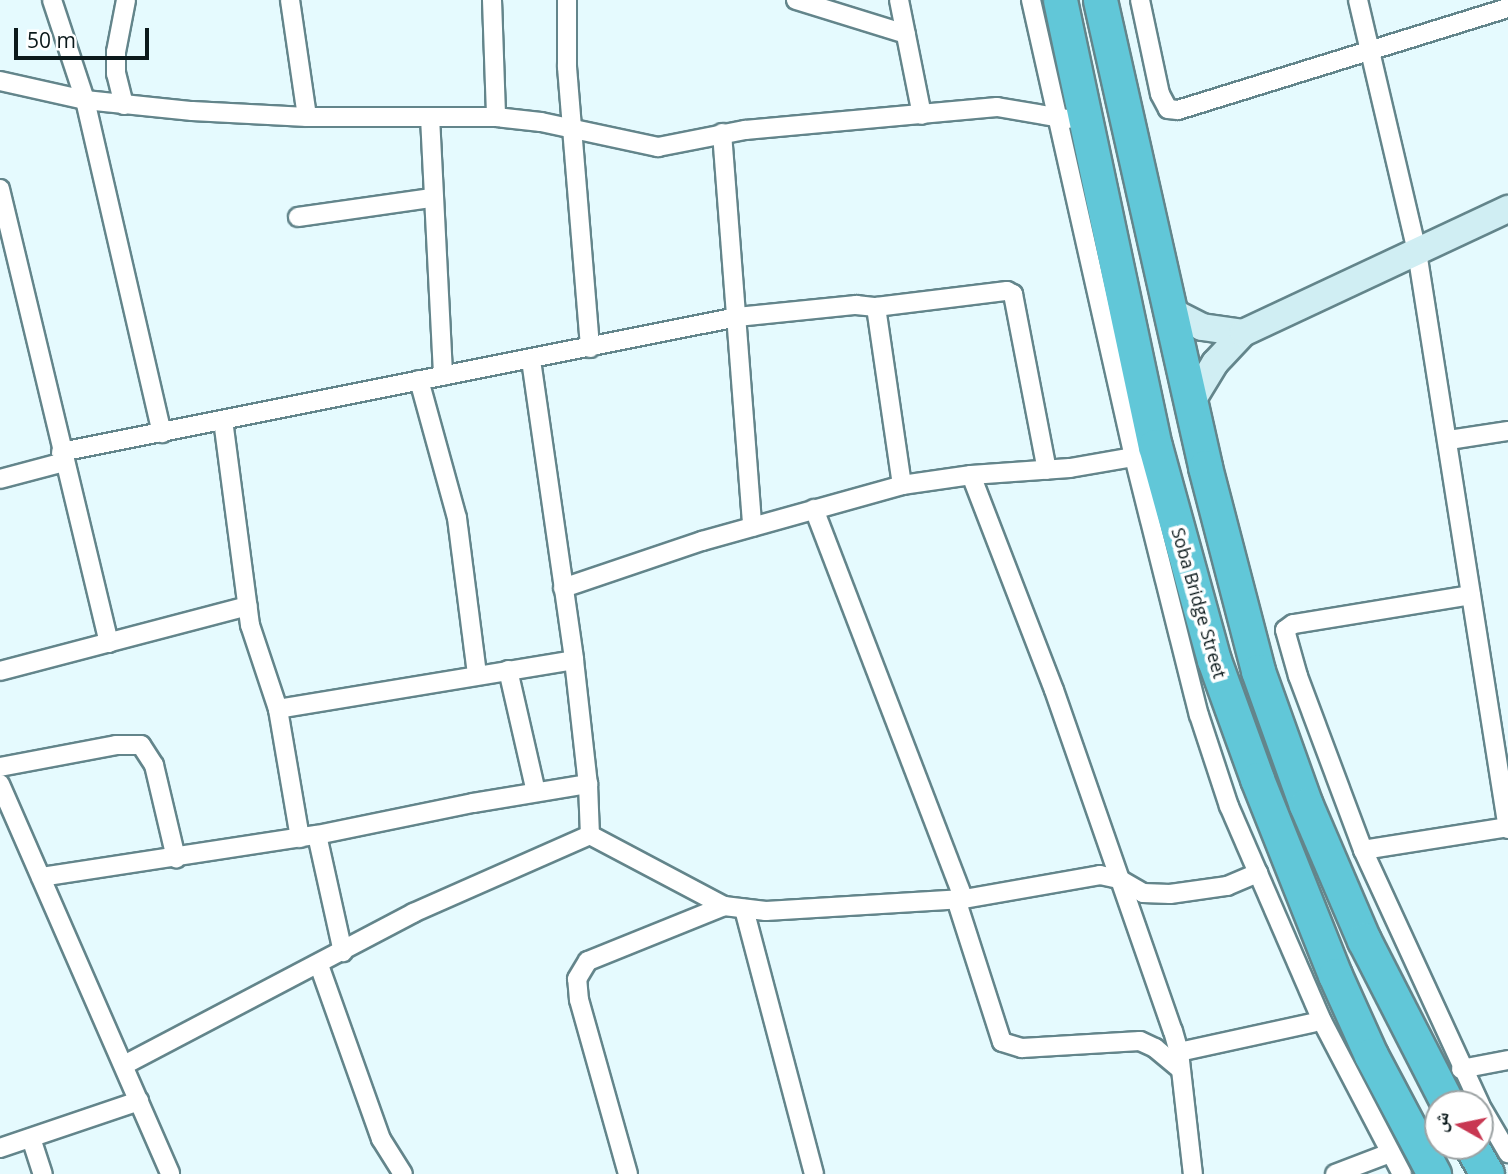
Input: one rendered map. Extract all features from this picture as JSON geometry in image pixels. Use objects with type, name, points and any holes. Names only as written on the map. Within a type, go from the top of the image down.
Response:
[{"type":"highway","name":"Soba Bridge Street","points":[[1060,0],[1072,120],[1203,625],[1246,751],[1298,885],[1371,1055],[1434,1174]]},
{"type":"highway","points":[[1100,0],[1190,404],[1258,671],[1306,805],[1364,940],[1441,1090]]},
{"type":"highway","points":[[1298,885],[1334,870]]},
{"type":"street","points":[[52,0],[85,100],[162,433]]},
{"type":"street","points":[[124,105],[116,74],[116,52],[126,0]]},
{"type":"street","points":[[290,0],[307,117]]},
{"type":"street","points":[[492,0],[496,117]]},
{"type":"street","points":[[567,0],[567,67],[590,348]]},
{"type":"street","points":[[796,0],[906,34]]},
{"type":"street","points":[[899,0],[922,115]]},
{"type":"street","points":[[1031,0],[1072,120],[1134,457],[1194,697],[1254,876],[1312,1023],[1385,1155],[1402,1174]]},
{"type":"street","points":[[1140,0],[1160,94],[1168,109],[1186,109],[1370,51],[1475,8],[1508,8]]},
{"type":"street","points":[[1358,0],[1417,252],[1449,440],[1508,828],[1363,850]]},
{"type":"street","points":[[0,81],[85,100],[124,105],[307,117],[496,117],[573,128],[628,143],[658,147],[722,133],[997,107],[1072,120]]},
{"type":"street","points":[[430,117],[443,376]]},
{"type":"street","points":[[722,133],[752,527]]},
{"type":"street","points":[[0,189],[4,231],[109,643]]},
{"type":"street","points":[[298,217],[432,198]]},
{"type":"street","points":[[1190,404],[1220,356],[1243,333],[1508,209]]},
{"type":"street","points":[[0,479],[63,457],[162,433],[737,317],[856,305],[876,307],[1011,291],[1047,470]]},
{"type":"street","points":[[876,307],[902,485]]},
{"type":"street","points":[[1169,310],[1202,327],[1243,333]]},
{"type":"street","points":[[531,360],[574,660],[588,783],[590,835]]},
{"type":"street","points":[[419,380],[457,518],[477,675]]},
{"type":"street","points":[[223,420],[254,641],[270,678],[309,837],[343,952]]},
{"type":"street","points":[[1449,440],[1508,431]]},
{"type":"street","points":[[562,588],[752,527],[902,485],[971,475],[1047,470],[1134,457]]},
{"type":"street","points":[[971,475],[1054,690],[1180,1060],[1192,1174]]},
{"type":"street","points":[[814,509],[960,899],[1002,1042],[1022,1048],[1140,1041],[1180,1060],[1312,1023]]},
{"type":"street","points":[[1471,595],[1293,624],[1285,630],[1298,676],[1363,850],[1472,1090]]},
{"type":"street","points":[[0,671],[248,606]]},
{"type":"street","points":[[278,709],[574,660]]},
{"type":"street","points":[[508,670],[536,792]]},
{"type":"street","points":[[0,766],[116,746],[141,745],[153,765],[176,858]]},
{"type":"street","points":[[41,877],[309,837],[588,783]]},
{"type":"street","points":[[0,785],[170,1174]]},
{"type":"street","points":[[590,835],[724,906],[744,909],[960,899],[1100,874],[1119,879],[1143,893],[1155,895],[1219,887],[1254,876]]},
{"type":"street","points":[[124,1065],[466,887],[590,835]]},
{"type":"street","points":[[1254,876],[1385,1155]]},
{"type":"street","points":[[628,1174],[579,1000],[577,979],[588,961],[724,906]]},
{"type":"street","points":[[744,909],[814,1174]]},
{"type":"street","points":[[319,965],[380,1139],[403,1174]]},
{"type":"street","points":[[1461,1069],[1508,1060]]},
{"type":"street","points":[[0,1148],[139,1101]]},
{"type":"street","points":[[1494,1128],[1508,1153]]},
{"type":"street","points":[[31,1138],[43,1174]]},
{"type":"street","points":[[1335,1174],[1385,1155]]}]
